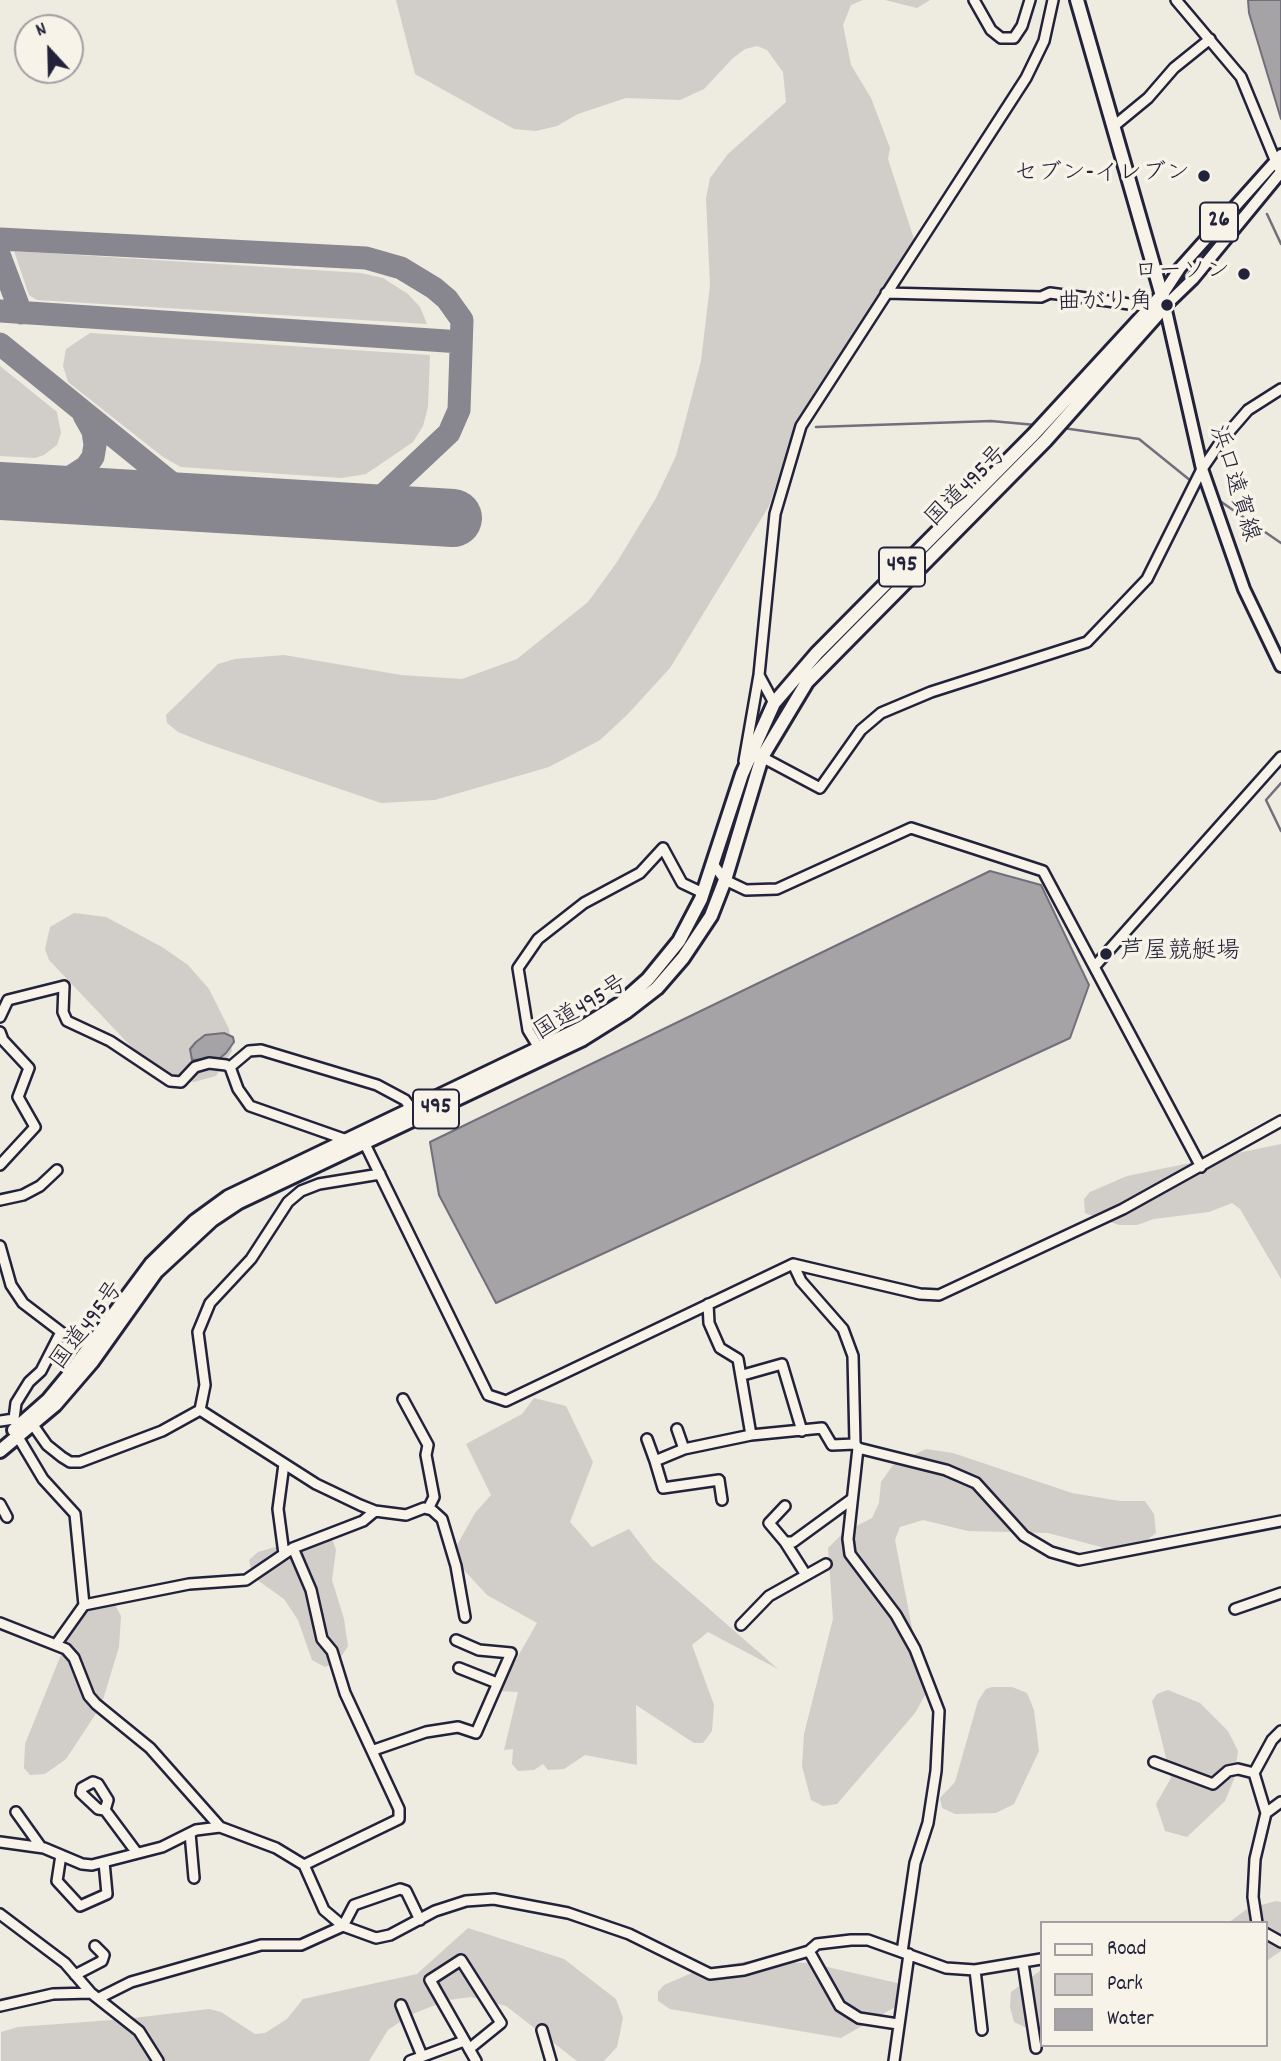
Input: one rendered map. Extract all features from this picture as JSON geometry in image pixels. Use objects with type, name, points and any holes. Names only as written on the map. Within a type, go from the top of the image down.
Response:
[{"type":"highway","points":[[1077,0],[1164,300]]},
{"type":"highway","name":"国道495号","points":[[0,1440],[68,1377],[151,1264],[181,1234],[228,1196],[344,1139],[362,1137],[583,1039],[626,1012],[657,988],[683,958],[710,916],[725,880],[756,755],[774,703],[817,653],[1034,434],[1151,307],[1164,300]]},
{"type":"highway","name":"国道495号","points":[[0,1451],[17,1427],[33,1425],[92,1362],[156,1272],[212,1220],[239,1202],[411,1108],[581,1028],[621,1003],[648,979],[680,941],[703,893],[742,774],[807,681],[1066,420],[1164,300]]},
{"type":"main road","name":"26","points":[[1164,300],[1180,268],[1278,158]]},
{"type":"main road","name":"26","points":[[1164,300],[1193,279],[1281,174]]},
{"type":"main road","name":"浜口遠賀線","points":[[1164,300],[1202,469],[1244,589],[1281,666]]},
{"type":"street","points":[[974,0],[991,30],[1001,38],[1014,37],[1022,26],[1030,0]]},
{"type":"street","points":[[742,774],[759,675],[775,514],[802,426],[1026,78],[1044,41],[1053,0]]},
{"type":"street","points":[[1176,0],[1241,77],[1278,158],[1281,174]]},
{"type":"street","points":[[1114,126],[1147,98],[1174,68],[1210,39]]},
{"type":"street","points":[[886,293],[1041,297],[1050,293],[1151,307]]},
{"type":"street","points":[[756,755],[820,788],[861,730],[881,713],[931,692],[1087,642],[1147,579],[1202,469],[1248,410],[1281,389]]},
{"type":"street","points":[[759,675],[774,703]]},
{"type":"street","points":[[1095,966],[1281,757]]},
{"type":"street","points":[[713,864],[725,880],[746,890],[776,889],[911,828],[1043,871],[1201,1167]]},
{"type":"street","points":[[539,1048],[528,1030],[518,968],[538,939],[584,903],[640,873],[663,848],[682,883],[703,893]]},
{"type":"street","points":[[0,1017],[8,1000],[64,986],[63,1012],[67,1021],[110,1041],[170,1081],[181,1082],[195,1067],[209,1063],[230,1067]]},
{"type":"street","points":[[0,1032],[3,1040],[29,1068],[18,1097],[35,1127],[0,1165]]},
{"type":"street","points":[[230,1067],[249,1051],[261,1050],[377,1085],[405,1100],[411,1108]]},
{"type":"street","points":[[230,1067],[238,1089],[250,1106],[344,1139]]},
{"type":"street","points":[[362,1137],[488,1395],[496,1401],[506,1401],[793,1264],[920,1294],[939,1295],[1124,1209],[1281,1121]]},
{"type":"street","points":[[0,1200],[23,1195],[40,1186],[57,1170]]},
{"type":"street","points":[[33,1425],[47,1445],[62,1457],[80,1462],[162,1431],[200,1409],[205,1385],[198,1332],[210,1303],[251,1259],[288,1202],[301,1191],[319,1184],[380,1174]]},
{"type":"street","points":[[0,1246],[11,1285],[23,1303],[61,1332],[41,1371],[29,1382],[16,1403],[17,1427],[43,1479],[75,1514],[84,1605],[57,1643]]},
{"type":"street","points":[[793,1264],[801,1281],[833,1315],[850,1344],[853,1356],[856,1446],[848,1539],[850,1554],[896,1615],[915,1650],[939,1711],[928,1823],[915,1863],[894,2061]]},
{"type":"street","points":[[708,1304],[709,1323],[720,1348],[738,1359],[743,1375],[751,1436]]},
{"type":"street","points":[[743,1375],[782,1364],[802,1431]]},
{"type":"street","points":[[200,1409],[316,1484],[375,1511],[406,1515],[428,1509],[434,1497],[426,1455],[428,1446],[403,1399]]},
{"type":"street","points":[[0,1421],[17,1427]]},
{"type":"street","points":[[654,1461],[684,1449],[751,1436],[822,1428],[832,1445],[856,1446],[946,1470],[976,1483],[1024,1536],[1051,1552],[1079,1560],[1281,1521]]},
{"type":"street","points":[[677,1429],[684,1449]]},
{"type":"street","points":[[647,1439],[665,1493],[719,1480],[722,1500]]},
{"type":"street","points":[[284,1464],[278,1509],[284,1555]]},
{"type":"street","points":[[785,1542],[793,1542],[813,1530],[852,1499]]},
{"type":"street","points":[[0,1504],[7,1517]]},
{"type":"street","points":[[785,1506],[769,1523],[806,1575]]},
{"type":"street","points":[[428,1509],[442,1519],[456,1566],[465,1617]]},
{"type":"street","points":[[84,1605],[189,1584],[246,1580],[293,1548],[363,1521],[375,1511]]},
{"type":"street","points":[[293,1548],[311,1590],[322,1639],[332,1651],[345,1693],[399,1808],[399,1819],[304,1865]]},
{"type":"street","points":[[741,1625],[769,1596],[826,1564]]},
{"type":"street","points":[[1235,1609],[1281,1593]]},
{"type":"street","points":[[0,1623],[57,1643],[74,1658],[89,1696],[150,1748],[220,1827]]},
{"type":"street","points":[[374,1750],[426,1732],[458,1727],[476,1733],[511,1653],[479,1650],[456,1640]]},
{"type":"street","points":[[459,1668],[497,1683]]},
{"type":"street","points":[[1257,1921],[1253,1881],[1266,1813],[1254,1773],[1272,1740],[1281,1731]]},
{"type":"street","points":[[1154,1762],[1213,1784],[1228,1771],[1238,1769],[1254,1773]]},
{"type":"street","points":[[1266,1813],[1281,1802]]},
{"type":"street","points":[[105,1810],[137,1853]]},
{"type":"street","points":[[16,1812],[41,1847]]},
{"type":"street","points":[[0,1842],[41,1847],[82,1864],[104,1862],[162,1847],[190,1833],[220,1827],[276,1849],[304,1865],[324,1910],[343,1926],[376,1938],[466,1901],[520,1902],[568,1913],[629,1934],[710,1974],[744,1970],[809,1951],[817,1944],[851,1940],[868,1940],[939,1966],[975,1970],[1040,1959]]},
{"type":"street","points":[[190,1833],[194,1878]]},
{"type":"street","points":[[61,1855],[57,1881],[80,1906],[107,1894],[104,1862]]},
{"type":"street","points":[[0,2006],[52,1994],[95,1995],[261,1945],[301,1945],[343,1926],[354,1905],[400,1889],[406,1891],[420,1920]]},
{"type":"street","points":[[0,1914],[65,1963],[95,1995],[139,2031],[158,2061]]},
{"type":"street","points":[[75,1975],[102,1961],[104,1955],[95,1946]]},
{"type":"street","points":[[809,1951],[840,2006],[859,2018],[898,2024]]},
{"type":"street","points":[[410,2061],[466,2045],[501,2023],[461,1960],[430,1980],[466,2045],[476,2061]]},
{"type":"street","points":[[1023,1963],[1036,2048]]},
{"type":"street","points":[[975,1970],[982,2030]]},
{"type":"street","points":[[401,2005],[422,2056]]},
{"type":"street","points":[[542,2030],[551,2061]]},
{"type":"green space","points":[[396,0],[863,0],[851,5],[843,25],[851,65],[871,98],[890,148],[888,159],[914,239],[913,250],[815,391],[788,448],[769,506],[670,668],[627,715],[600,740],[549,767],[435,800],[381,803],[178,732],[167,723],[166,715],[218,664],[235,659],[284,655],[401,675],[462,679],[517,659],[588,602],[617,562],[656,498],[676,456],[701,361],[710,285],[706,199],[710,178],[728,154],[786,102],[783,72],[767,50],[757,46],[745,49],[733,58],[704,89],[680,100],[626,98],[578,114],[557,126],[536,131],[514,129],[415,74]]},
{"type":"green space","points":[[885,0],[930,0],[917,8]]},
{"type":"green space","points":[[14,251],[361,273],[383,278],[408,294],[420,307],[427,324],[37,300],[29,295]]},
{"type":"green space","points":[[90,333],[430,355],[428,407],[423,426],[413,442],[366,474],[341,478],[181,467],[163,457],[68,382],[63,366],[66,349]]},
{"type":"green space","points":[[0,366],[57,412],[61,433],[57,445],[44,455],[35,458],[0,456]]},
{"type":"green space","points":[[74,913],[106,917],[162,947],[188,965],[209,989],[229,1029],[232,1051],[216,1076],[194,1082],[159,1076],[49,960],[45,949],[50,927]]},
{"type":"green space","points":[[1281,1144],[1281,1279],[1240,1209],[1232,1203],[1209,1212],[1154,1219],[1137,1225],[1119,1225],[1085,1213],[1084,1199],[1090,1192],[1127,1176]]},
{"type":"green space","points":[[534,1398],[566,1406],[593,1462],[570,1522],[592,1547],[629,1529],[653,1560],[778,1669],[708,1632],[692,1645],[714,1705],[712,1731],[703,1743],[694,1743],[636,1705],[637,1765],[585,1755],[564,1769],[548,1770],[543,1764],[534,1770],[518,1771],[512,1764],[513,1749],[504,1750],[518,1692],[498,1691],[537,1623],[487,1595],[451,1556],[475,1513],[491,1495],[466,1444],[522,1414]]},
{"type":"green space","points":[[926,1449],[953,1453],[1072,1493],[1120,1501],[1145,1501],[1154,1514],[1156,1533],[1143,1543],[1120,1552],[1048,1533],[968,1531],[923,1520],[900,1527],[895,1540],[925,1695],[915,1713],[837,1804],[823,1806],[811,1800],[802,1766],[804,1734],[833,1619],[828,1548],[843,1533],[872,1518],[879,1503],[881,1482],[893,1465]]},
{"type":"green space","points":[[321,1534],[333,1541],[336,1550],[332,1580],[344,1619],[348,1646],[338,1662],[325,1667],[312,1660],[298,1620],[284,1599],[253,1577],[249,1560],[258,1552]]},
{"type":"green space","points":[[111,1597],[121,1616],[119,1647],[101,1706],[66,1759],[45,1774],[30,1775],[24,1768],[25,1744],[75,1620],[92,1605]]},
{"type":"green space","points":[[1012,1687],[1027,1693],[1034,1710],[1039,1751],[1014,1804],[996,1813],[955,1814],[942,1808],[940,1798],[955,1782],[978,1701],[986,1689]]},
{"type":"green space","points":[[1168,1690],[1200,1703],[1228,1731],[1238,1751],[1234,1779],[1225,1801],[1187,1837],[1165,1831],[1156,1804],[1171,1778],[1152,1701],[1157,1694]]},
{"type":"green space","points":[[1281,1902],[1281,1951],[1267,1961],[1267,1921],[1231,1921],[1247,1909]]},
{"type":"green space","points":[[468,1928],[564,1959],[616,1999],[623,2018],[617,2047],[604,2061],[577,2061],[506,2006],[471,1997],[448,2000],[410,2015],[388,2030],[369,2061],[1,2061],[1,2032],[18,2027],[209,2009],[221,2012],[255,2034],[265,2033],[287,2019],[303,1999],[417,1974]]},
{"type":"green space","points":[[748,1961],[810,1963],[897,1983],[903,1991],[904,2002],[841,2038],[670,2009],[658,2001],[658,1992],[664,1985],[701,1969]]},
{"type":"green space","points":[[1040,1971],[1040,2030],[1031,2030],[1014,2022],[1010,2007],[1011,1992]]},
{"type":"water","points":[[1248,0],[1281,0],[1281,119],[1249,13]]},
{"type":"water","points":[[990,871],[1041,885],[1089,985],[1070,1038],[496,1303],[439,1195],[430,1142]]},
{"type":"water","points":[[224,1033],[233,1037],[234,1042],[226,1053],[220,1058],[192,1060],[190,1049],[196,1042],[205,1035]]},
{"type":"waterway","points":[[1267,214],[1281,244]]},
{"type":"waterway","points":[[816,427],[991,421],[1036,425]]},
{"type":"waterway","points":[[1063,428],[1139,439],[1191,481]]},
{"type":"waterway","points":[[1217,499],[1281,543]]},
{"type":"waterway","points":[[1281,783],[1266,800],[1281,831]]},
{"type":"taxiway","points":[[0,239],[366,258],[401,268],[434,288],[447,299],[462,320],[459,410],[449,433],[364,513]]},
{"type":"taxiway","points":[[0,257],[21,313]]},
{"type":"taxiway","points":[[0,311],[461,342]]},
{"type":"taxiway","points":[[0,344],[196,503]]},
{"type":"taxiway","points":[[0,489],[42,487],[66,480],[86,467],[93,457],[95,445],[93,431],[84,415]]},
{"type":"runway","points":[[0,491],[453,518]]},
{"type":"place","name":"セブン-イレブン","points":[[1204,176]]},
{"type":"place","name":"ローソン","points":[[1244,274]]},
{"type":"place","name":"曲がり角","points":[[1167,305]]},
{"type":"place","name":"芦屋競艇場","points":[[1106,954]]}]
